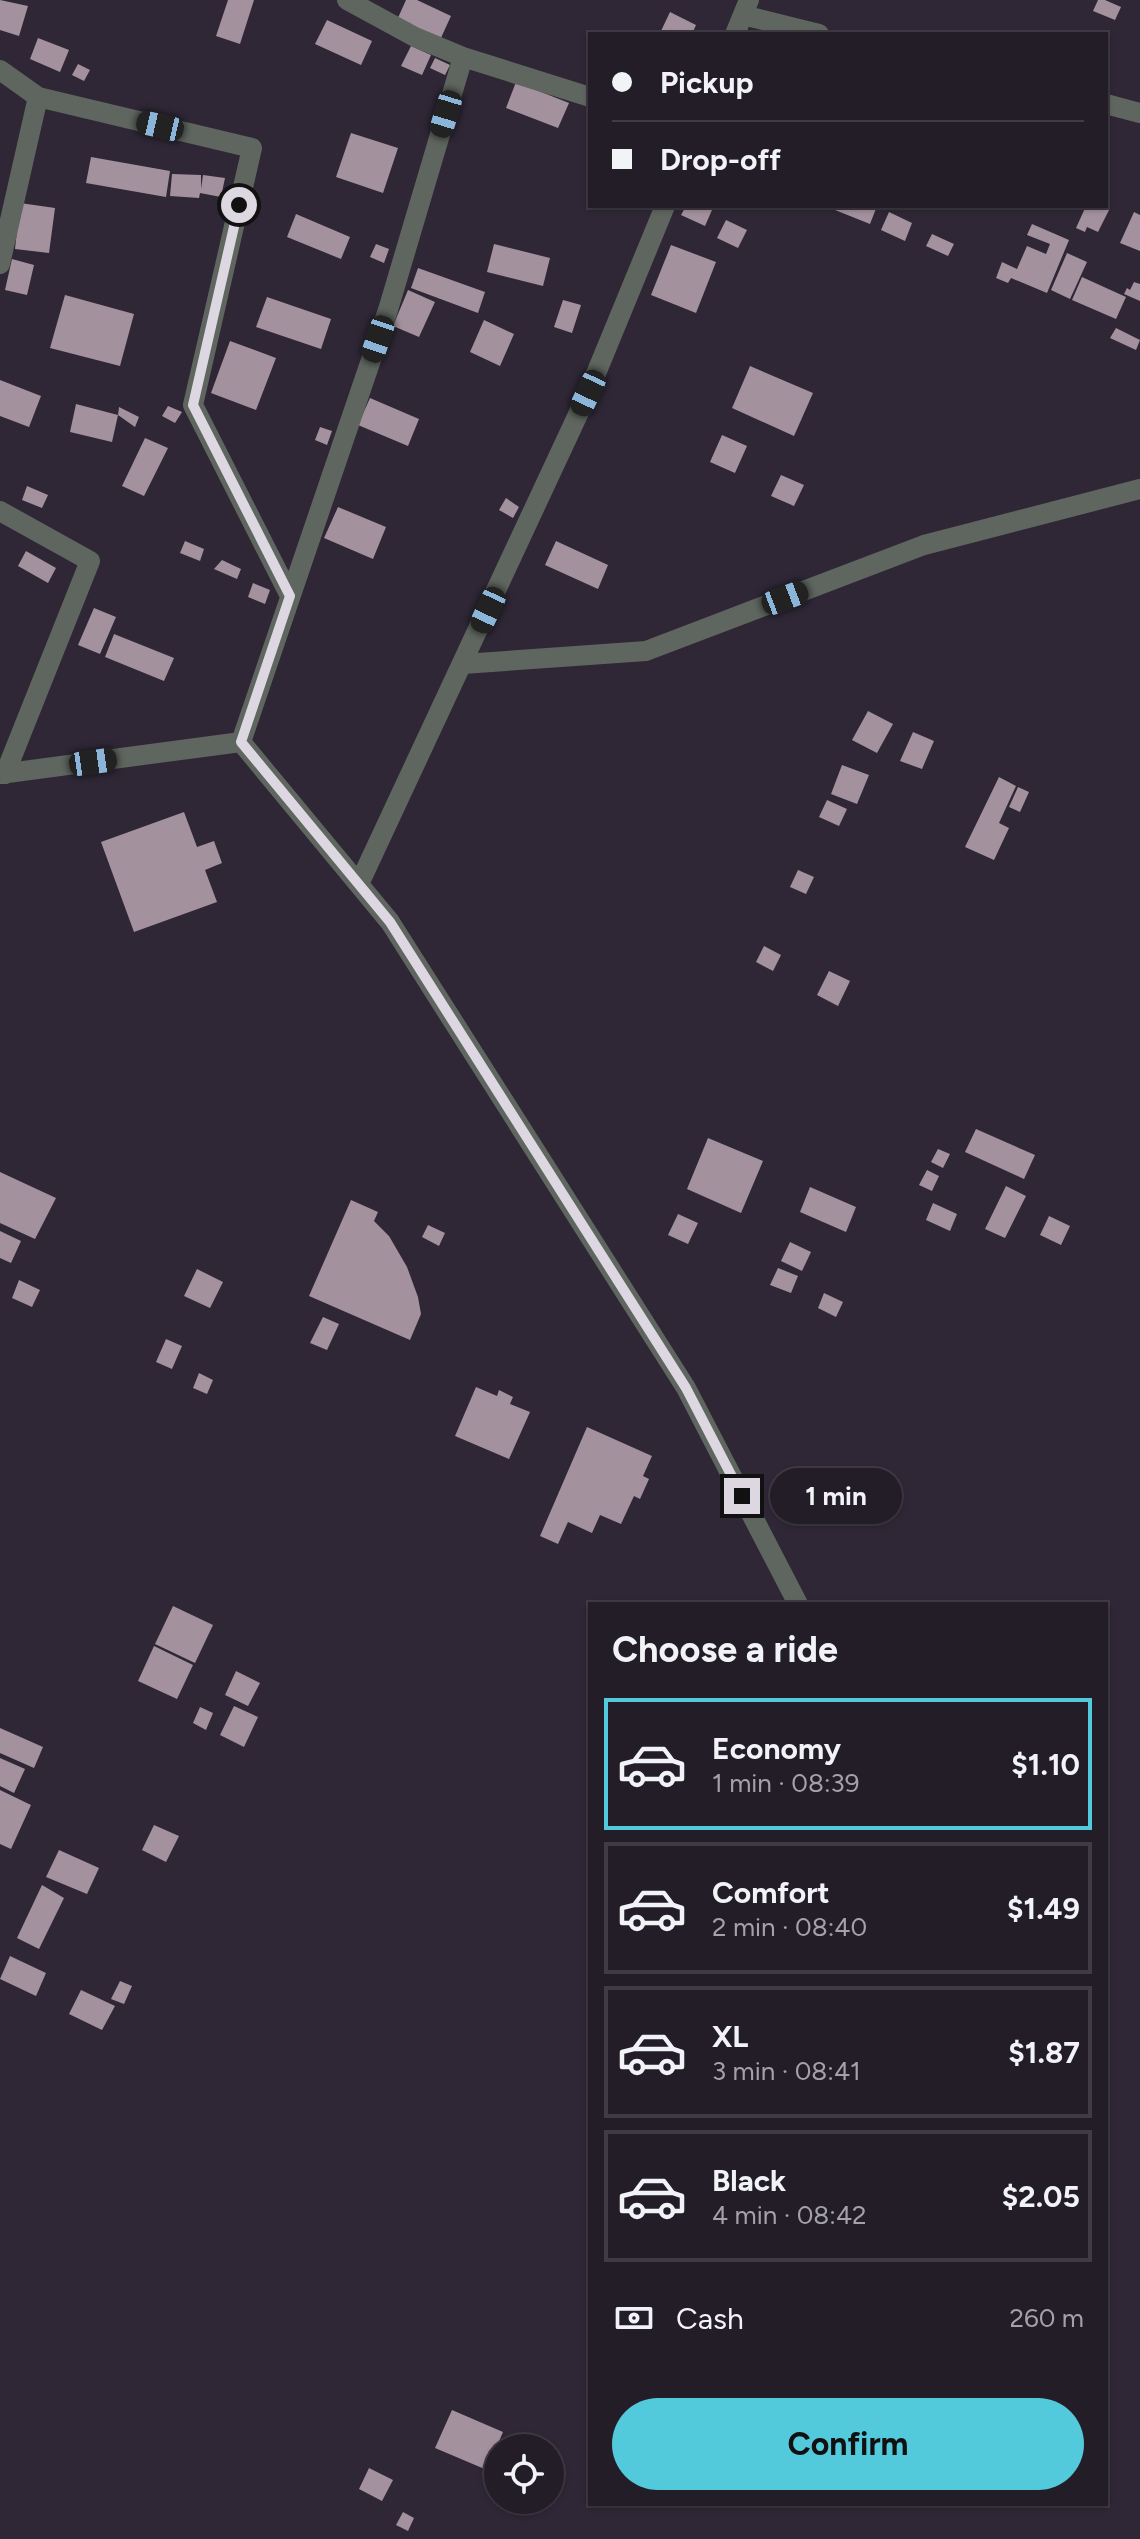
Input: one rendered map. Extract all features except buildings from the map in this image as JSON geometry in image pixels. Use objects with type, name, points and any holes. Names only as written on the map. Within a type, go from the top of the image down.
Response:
[{"type":"street","points":[[347,0],[415,37],[463,57],[588,96]]},
{"type":"street","points":[[742,16],[810,32]]},
{"type":"street","points":[[241,742],[388,310],[463,57]]},
{"type":"street","points":[[0,70],[38,97],[252,148],[193,405],[290,596]]},
{"type":"street","points":[[0,264],[38,97]]},
{"type":"street","points":[[1108,105],[1140,113]]},
{"type":"street","points":[[359,884],[588,393],[664,208]]},
{"type":"street","points":[[463,664],[646,651],[924,545],[1140,489]]},
{"type":"street","points":[[0,511],[90,561],[2,774]]},
{"type":"street","points":[[2,774],[241,742]]},
{"type":"street","points":[[241,742],[390,922],[686,1388],[797,1602]]},
{"type":"route","points":[[239,205],[193,405],[290,596],[241,742],[390,922],[686,1388],[742,1496]]}]
